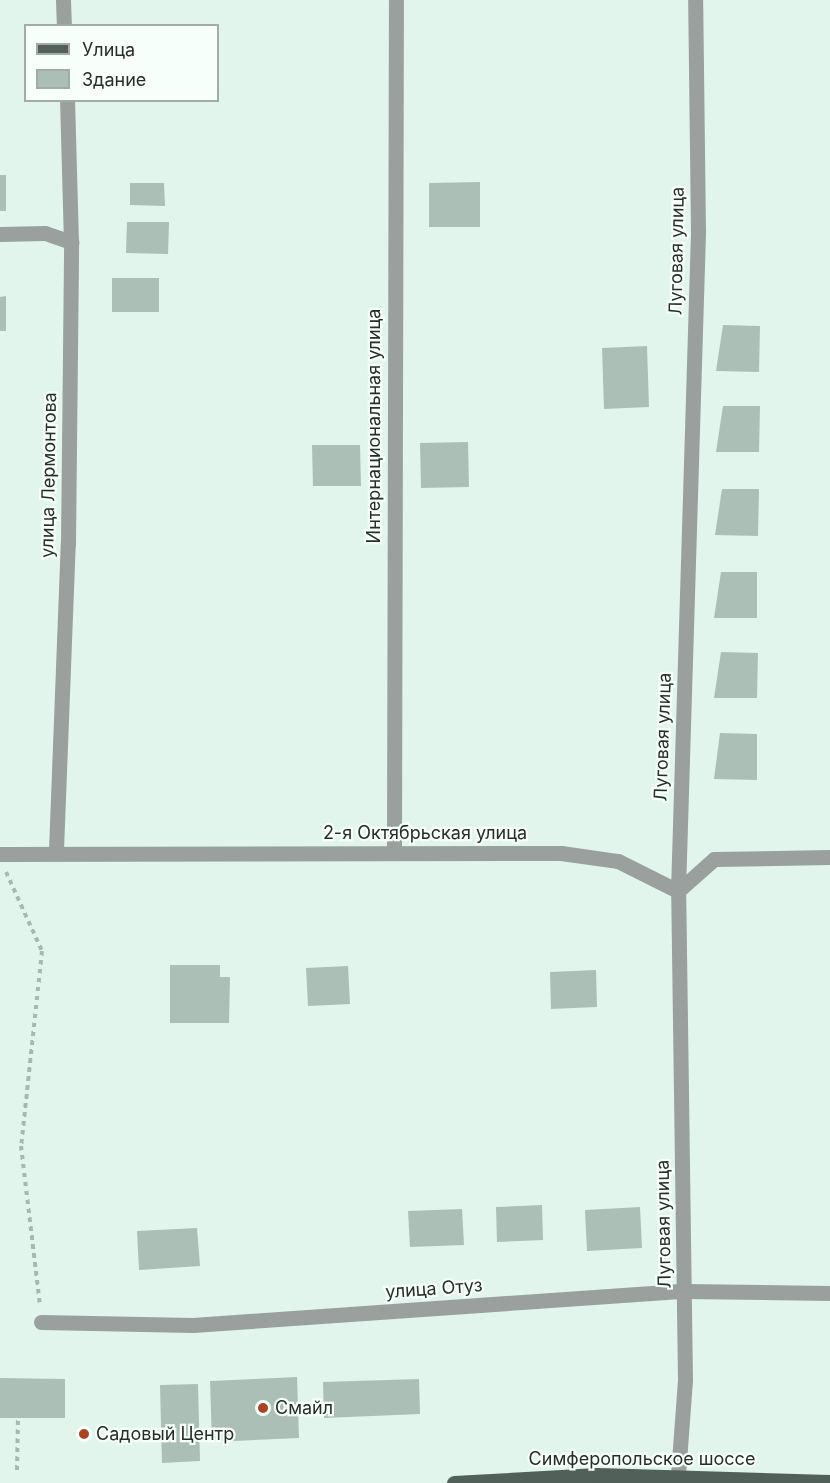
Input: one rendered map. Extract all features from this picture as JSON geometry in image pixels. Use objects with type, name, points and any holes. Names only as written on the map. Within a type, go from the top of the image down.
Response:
[{"type":"main road","name":"Симферопольское шоссе","points":[[454,1483],[678,1475],[830,1482]]},
{"type":"street","points":[[63,0],[64,24]]},
{"type":"street","name":"Интернациональная улица","points":[[394,853],[396,0]]},
{"type":"street","name":"Луговая улица","points":[[678,1475],[684,1291],[678,891],[698,232],[695,0]]},
{"type":"street","name":"улица Лермонтова","points":[[56,850],[71,242],[66,102]]},
{"type":"street","points":[[0,234],[45,233],[71,242]]},
{"type":"street","name":"2-я Октябрьская улица","points":[[2,861],[56,850],[561,853],[618,861],[678,891]]},
{"type":"street","points":[[678,891],[714,859],[830,857]]},
{"type":"street","name":"улица Отуз","points":[[41,1322],[193,1325],[684,1291],[830,1293]]},
{"type":"path","points":[[2,861],[42,951],[21,1146],[41,1322]]},
{"type":"path","points":[[17,1470],[18,1418]]},
{"type":"building","points":[[0,175],[6,175],[6,211],[0,211]]},
{"type":"building","points":[[480,182],[480,227],[429,227],[429,183]]},
{"type":"building","points":[[130,183],[164,183],[165,206],[130,205]]},
{"type":"building","points":[[127,222],[169,222],[168,254],[126,253]]},
{"type":"building","points":[[112,278],[159,278],[159,312],[112,312]]},
{"type":"building","points":[[6,296],[6,331],[0,331],[0,297]]},
{"type":"building","points":[[723,325],[760,326],[759,372],[716,371]]},
{"type":"building","points":[[647,346],[649,407],[604,409],[602,348]]},
{"type":"building","points":[[723,406],[760,406],[759,452],[716,452]]},
{"type":"building","points":[[468,442],[469,487],[421,488],[420,443]]},
{"type":"building","points":[[312,445],[360,445],[361,486],[313,486]]},
{"type":"building","points":[[722,489],[759,489],[758,536],[715,535]]},
{"type":"building","points":[[721,572],[757,572],[757,618],[714,618]]},
{"type":"building","points":[[721,652],[758,653],[757,698],[714,698]]},
{"type":"building","points":[[720,733],[757,734],[757,780],[714,779]]},
{"type":"building","points":[[170,965],[220,965],[220,977],[230,977],[229,1023],[170,1023]]},
{"type":"building","points":[[348,966],[350,1004],[308,1006],[306,968]]},
{"type":"building","points":[[596,970],[597,1007],[551,1009],[550,972]]},
{"type":"building","points":[[542,1205],[543,1240],[497,1242],[496,1207]]},
{"type":"building","points":[[640,1207],[642,1248],[587,1251],[585,1210]]},
{"type":"building","points":[[462,1209],[464,1245],[410,1247],[408,1211]]},
{"type":"building","points":[[197,1228],[200,1266],[139,1270],[137,1231]]},
{"type":"building","points":[[297,1377],[299,1438],[212,1442],[210,1381]]},
{"type":"building","points":[[0,1378],[65,1379],[65,1418],[0,1418]]},
{"type":"building","points":[[419,1379],[420,1414],[324,1418],[323,1382]]},
{"type":"building","points":[[198,1384],[200,1461],[162,1463],[160,1385]]},
{"type":"place","name":"Смайл","points":[[263,1408]]},
{"type":"place","name":"Садовый Центр","points":[[84,1434]]}]
